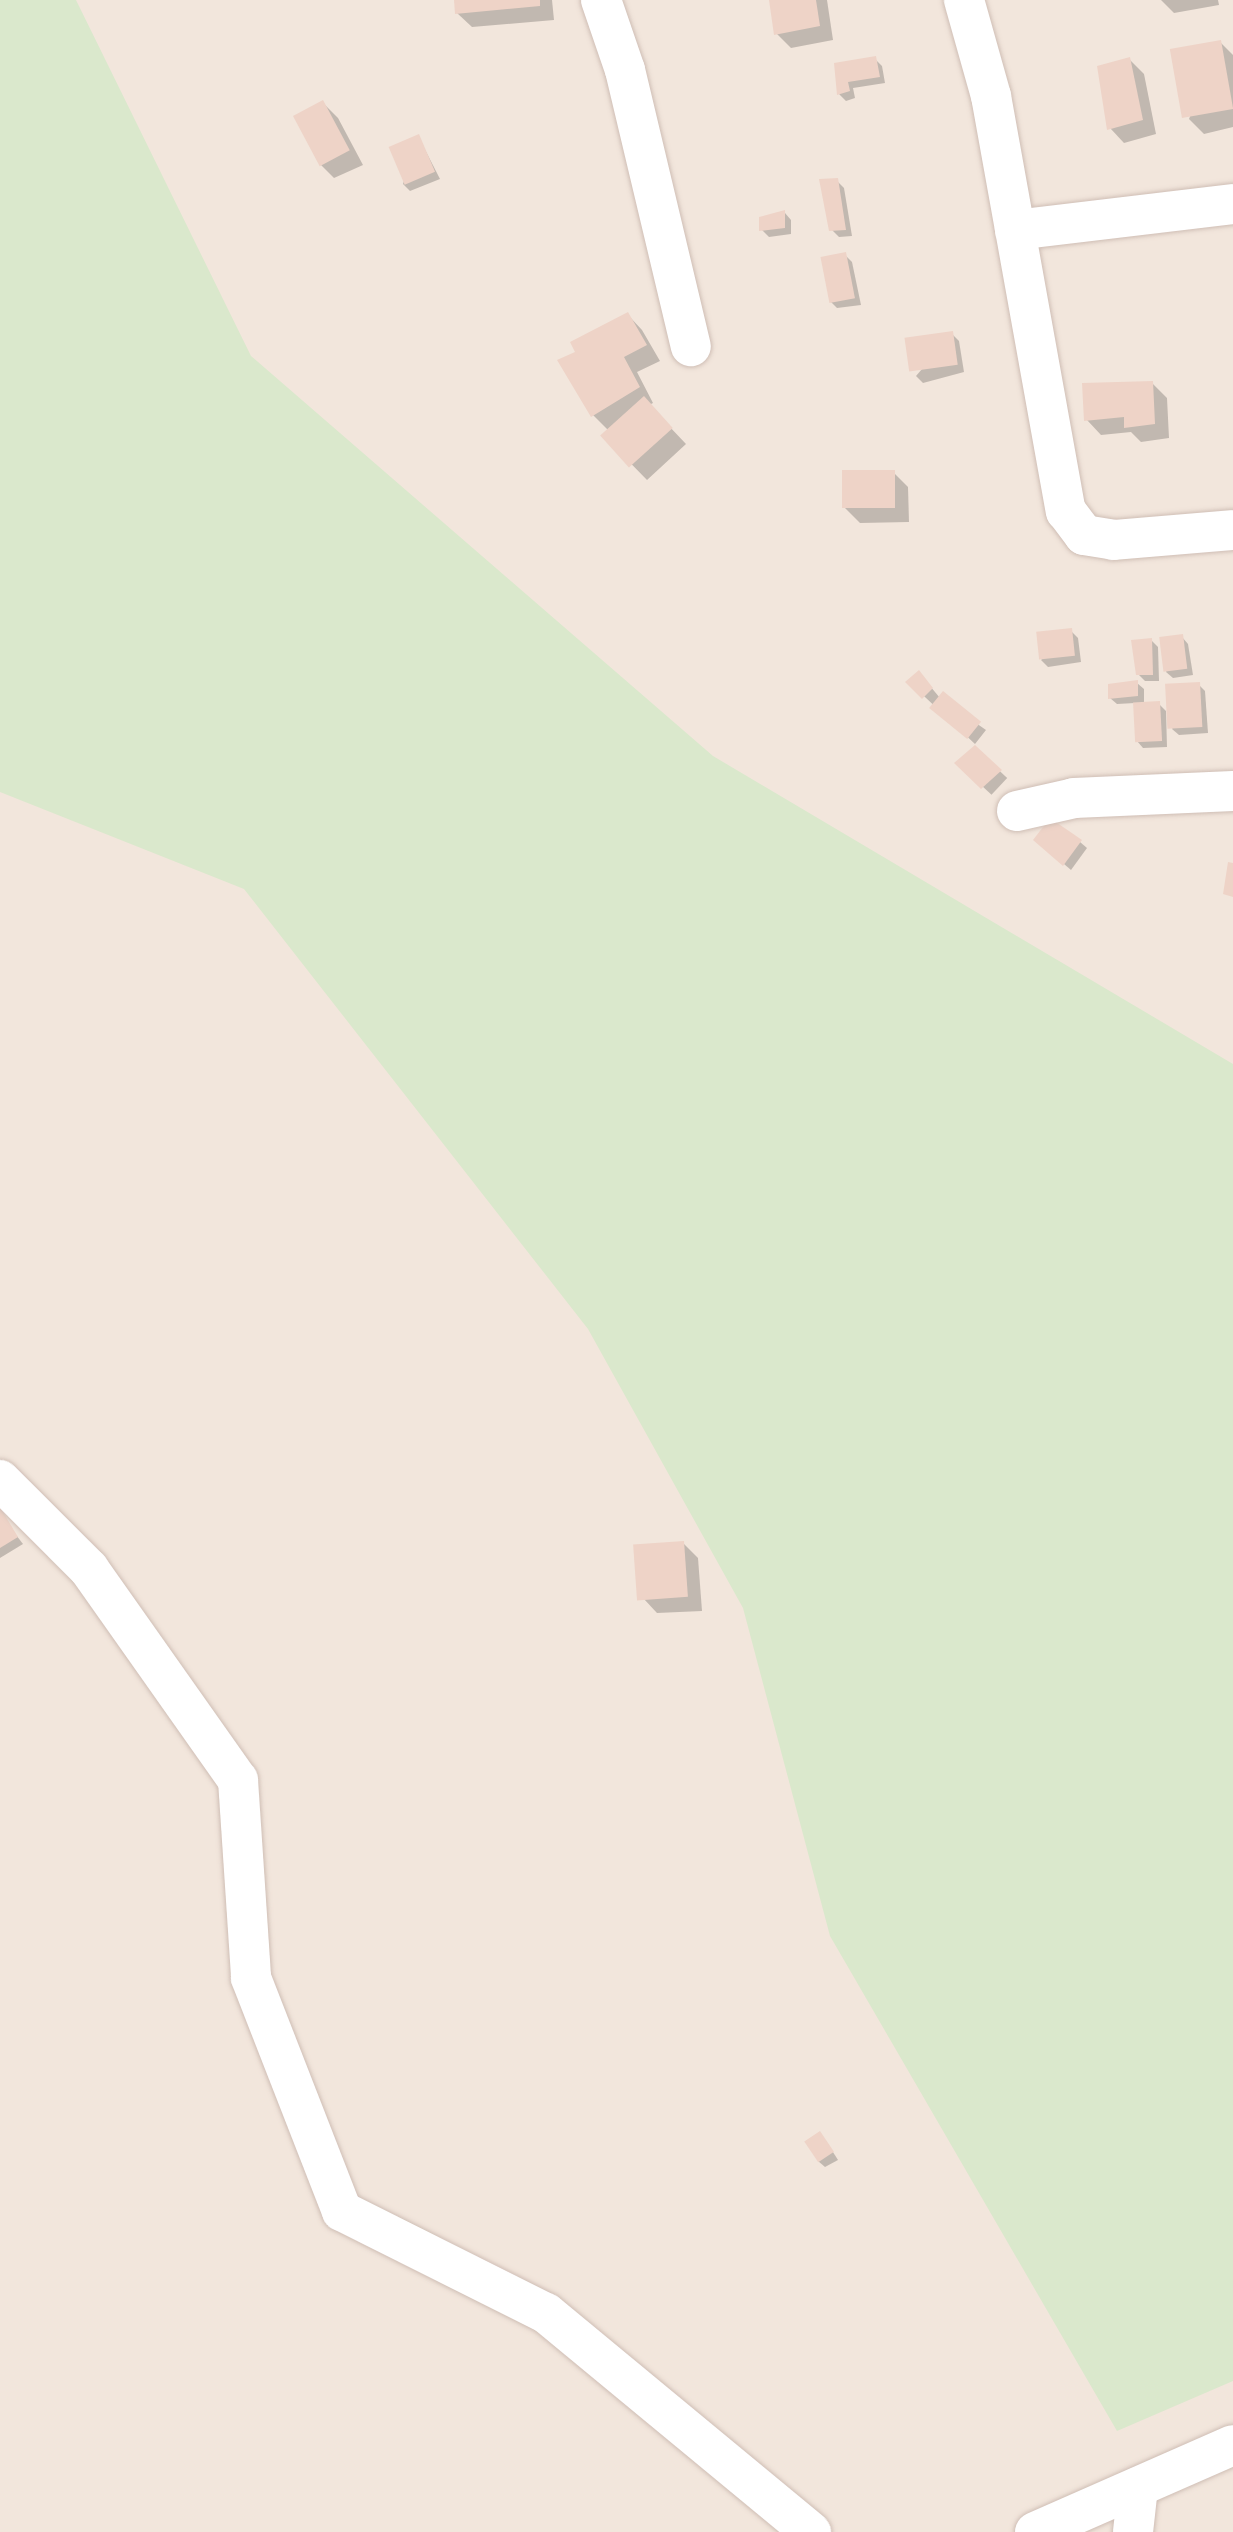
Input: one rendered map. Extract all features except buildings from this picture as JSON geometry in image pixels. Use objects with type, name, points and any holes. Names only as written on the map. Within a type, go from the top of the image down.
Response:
[{"type":"street","points":[[601,0],[625,70],[691,346]]},
{"type":"street","points":[[964,0],[991,96],[1062,501],[1084,535],[1114,540],[1233,530]]},
{"type":"street","points":[[1015,230],[1233,204]]},
{"type":"street","points":[[1018,811],[1074,798],[1233,791]]},
{"type":"street","points":[[0,1480],[89,1569],[238,1780],[251,1978],[342,2211],[546,2313],[812,2532]]},
{"type":"street","points":[[1035,2532],[1233,2445]]},
{"type":"street","points":[[1133,2532],[1138,2486]]},
{"type":"shaded area","points":[[0,0],[1233,0],[1233,2532],[0,2532]]},
{"type":"green space","points":[[0,0],[76,0],[251,356],[713,756],[1233,1064],[1233,2381],[1117,2431],[830,1936],[743,1608],[588,1329],[244,889],[0,792]]}]
